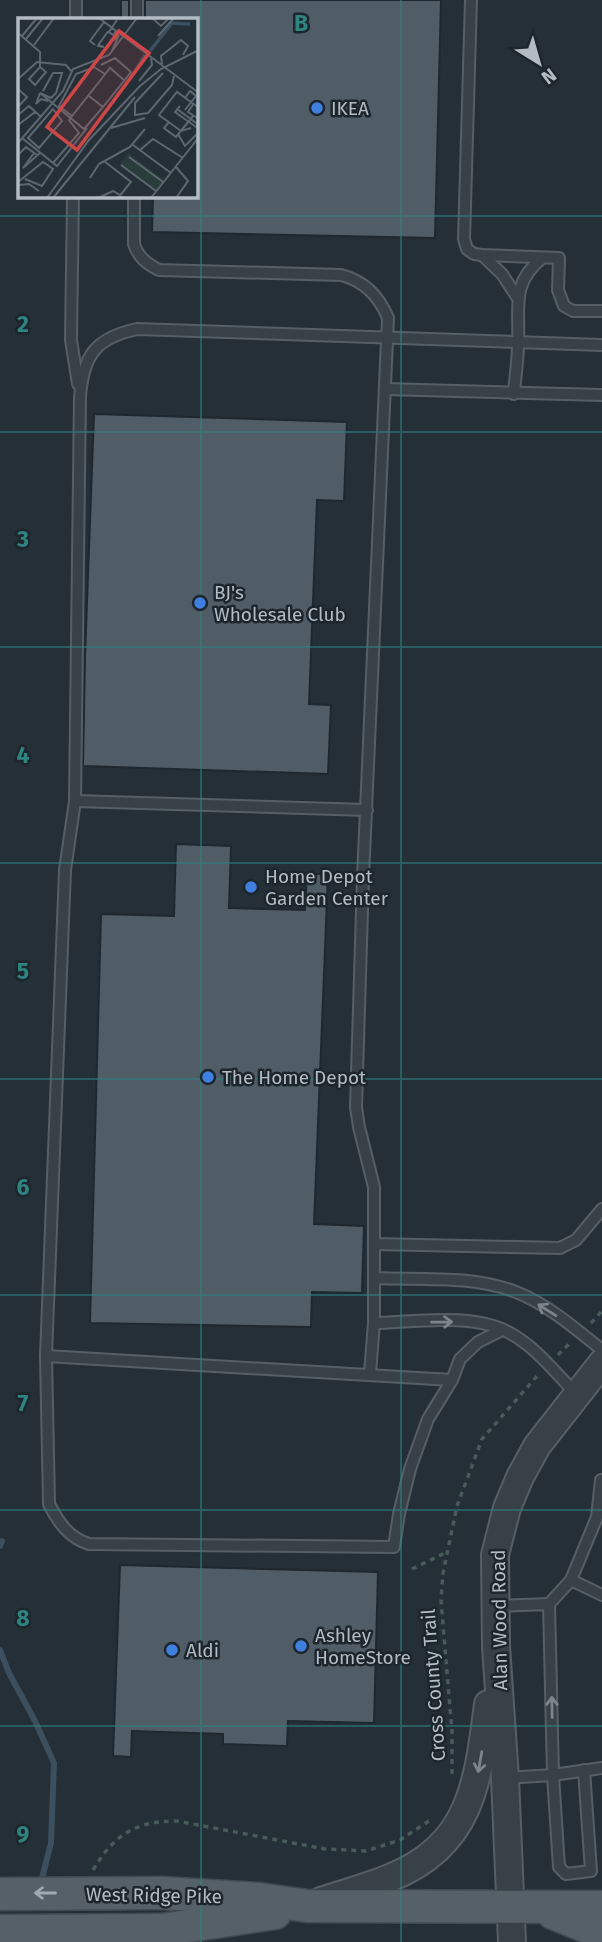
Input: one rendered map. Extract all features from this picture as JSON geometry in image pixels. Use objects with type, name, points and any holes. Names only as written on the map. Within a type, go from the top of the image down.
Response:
[{"type":"main road","name":"West Ridge Pike","points":[[0,1894],[162,1893],[259,1899],[307,1906],[602,1907]]},
{"type":"main road","name":"West Ridge Pike","points":[[0,1931],[162,1930],[261,1916],[307,1906]]},
{"type":"main road","points":[[524,1907],[602,1933]]},
{"type":"street","name":"Alan Wood Road","points":[[512,1942],[524,1907],[505,1778],[496,1646],[495,1555],[507,1508],[537,1446],[602,1363]]},
{"type":"street","points":[[307,1906],[394,1877],[433,1852],[454,1832],[475,1787],[496,1646]]},
{"type":"lane","points":[[76,0],[76,18]]},
{"type":"lane","points":[[137,0],[137,18]]},
{"type":"lane","points":[[471,0],[464,239],[467,249],[482,255],[559,258],[558,290],[564,306],[573,311],[602,311]]},
{"type":"lane","points":[[73,198],[71,340],[80,397]]},
{"type":"lane","points":[[134,198],[134,244],[141,258],[151,267],[159,270],[349,277],[366,286],[380,302],[388,318],[356,1107],[374,1187],[375,1279],[370,1373]]},
{"type":"lane","points":[[482,255],[502,274],[517,297]]},
{"type":"lane","points":[[514,394],[519,343],[517,297],[530,267],[541,258]]},
{"type":"lane","points":[[502,1329],[478,1342],[460,1359],[452,1380],[428,1419],[402,1500],[394,1547],[89,1544],[80,1541],[58,1523],[49,1504],[46,1356],[65,870],[75,801],[82,374],[86,360],[93,352],[117,335],[136,328],[602,345]]},
{"type":"lane","points":[[385,389],[602,395]]},
{"type":"lane","points":[[75,801],[367,810]]},
{"type":"lane","points":[[375,1244],[560,1248],[576,1240],[602,1209]]},
{"type":"lane","points":[[375,1279],[487,1284],[517,1293],[602,1350]]},
{"type":"lane","points":[[374,1323],[456,1321],[502,1329],[527,1345],[577,1395]]},
{"type":"lane","points":[[46,1356],[370,1373],[452,1380]]},
{"type":"lane","points":[[495,1606],[549,1604],[571,1580],[597,1517],[601,1480]]},
{"type":"lane","points":[[571,1580],[602,1595]]},
{"type":"lane","points":[[549,1604],[559,1867],[566,1874],[591,1871],[584,1770]]},
{"type":"lane","points":[[505,1778],[554,1776],[602,1768]]},
{"type":"path","name":"Cross County Trail","points":[[451,1780],[452,1732],[441,1600],[447,1552],[457,1506],[482,1439],[548,1365],[602,1311]]},
{"type":"path","points":[[412,1569],[447,1552]]},
{"type":"path","points":[[119,1837],[144,1824],[177,1821],[325,1849],[366,1851],[400,1840],[425,1825],[435,1815]]},
{"type":"building","points":[[121,0],[129,0],[129,18],[121,18]]},
{"type":"building","name":"IKEA","points":[[145,0],[441,0],[435,238],[152,232],[153,198],[198,198],[198,18],[145,18]]},
{"type":"building","name":"BJ's Wholesale Club","points":[[94,414],[347,422],[344,501],[317,500],[309,704],[331,705],[328,774],[83,766]]},
{"type":"building","name":"The Home Depot","points":[[176,844],[231,846],[229,908],[305,910],[307,874],[328,874],[314,1224],[364,1226],[362,1293],[312,1292],[311,1327],[90,1323],[101,914],[174,916]]},
{"type":"building","points":[[120,1565],[378,1572],[374,1723],[288,1721],[287,1746],[223,1744],[223,1734],[132,1731],[131,1757],[113,1756]]},
{"type":"waterway","points":[[0,1546],[2,1541]]},
{"type":"waterway","points":[[0,1650],[54,1763],[51,1843],[40,1886]]},
{"type":"place","name":"IKEA","points":[[317,108]]},
{"type":"place","name":"BJ's Wholesale Club","points":[[200,603]]},
{"type":"place","name":"Home Depot Garden Center","points":[[251,887]]},
{"type":"place","name":"The Home Depot","points":[[208,1077]]},
{"type":"place","name":"Ashley HomeStore","points":[[301,1646]]},
{"type":"place","name":"Aldi","points":[[172,1650]]}]
